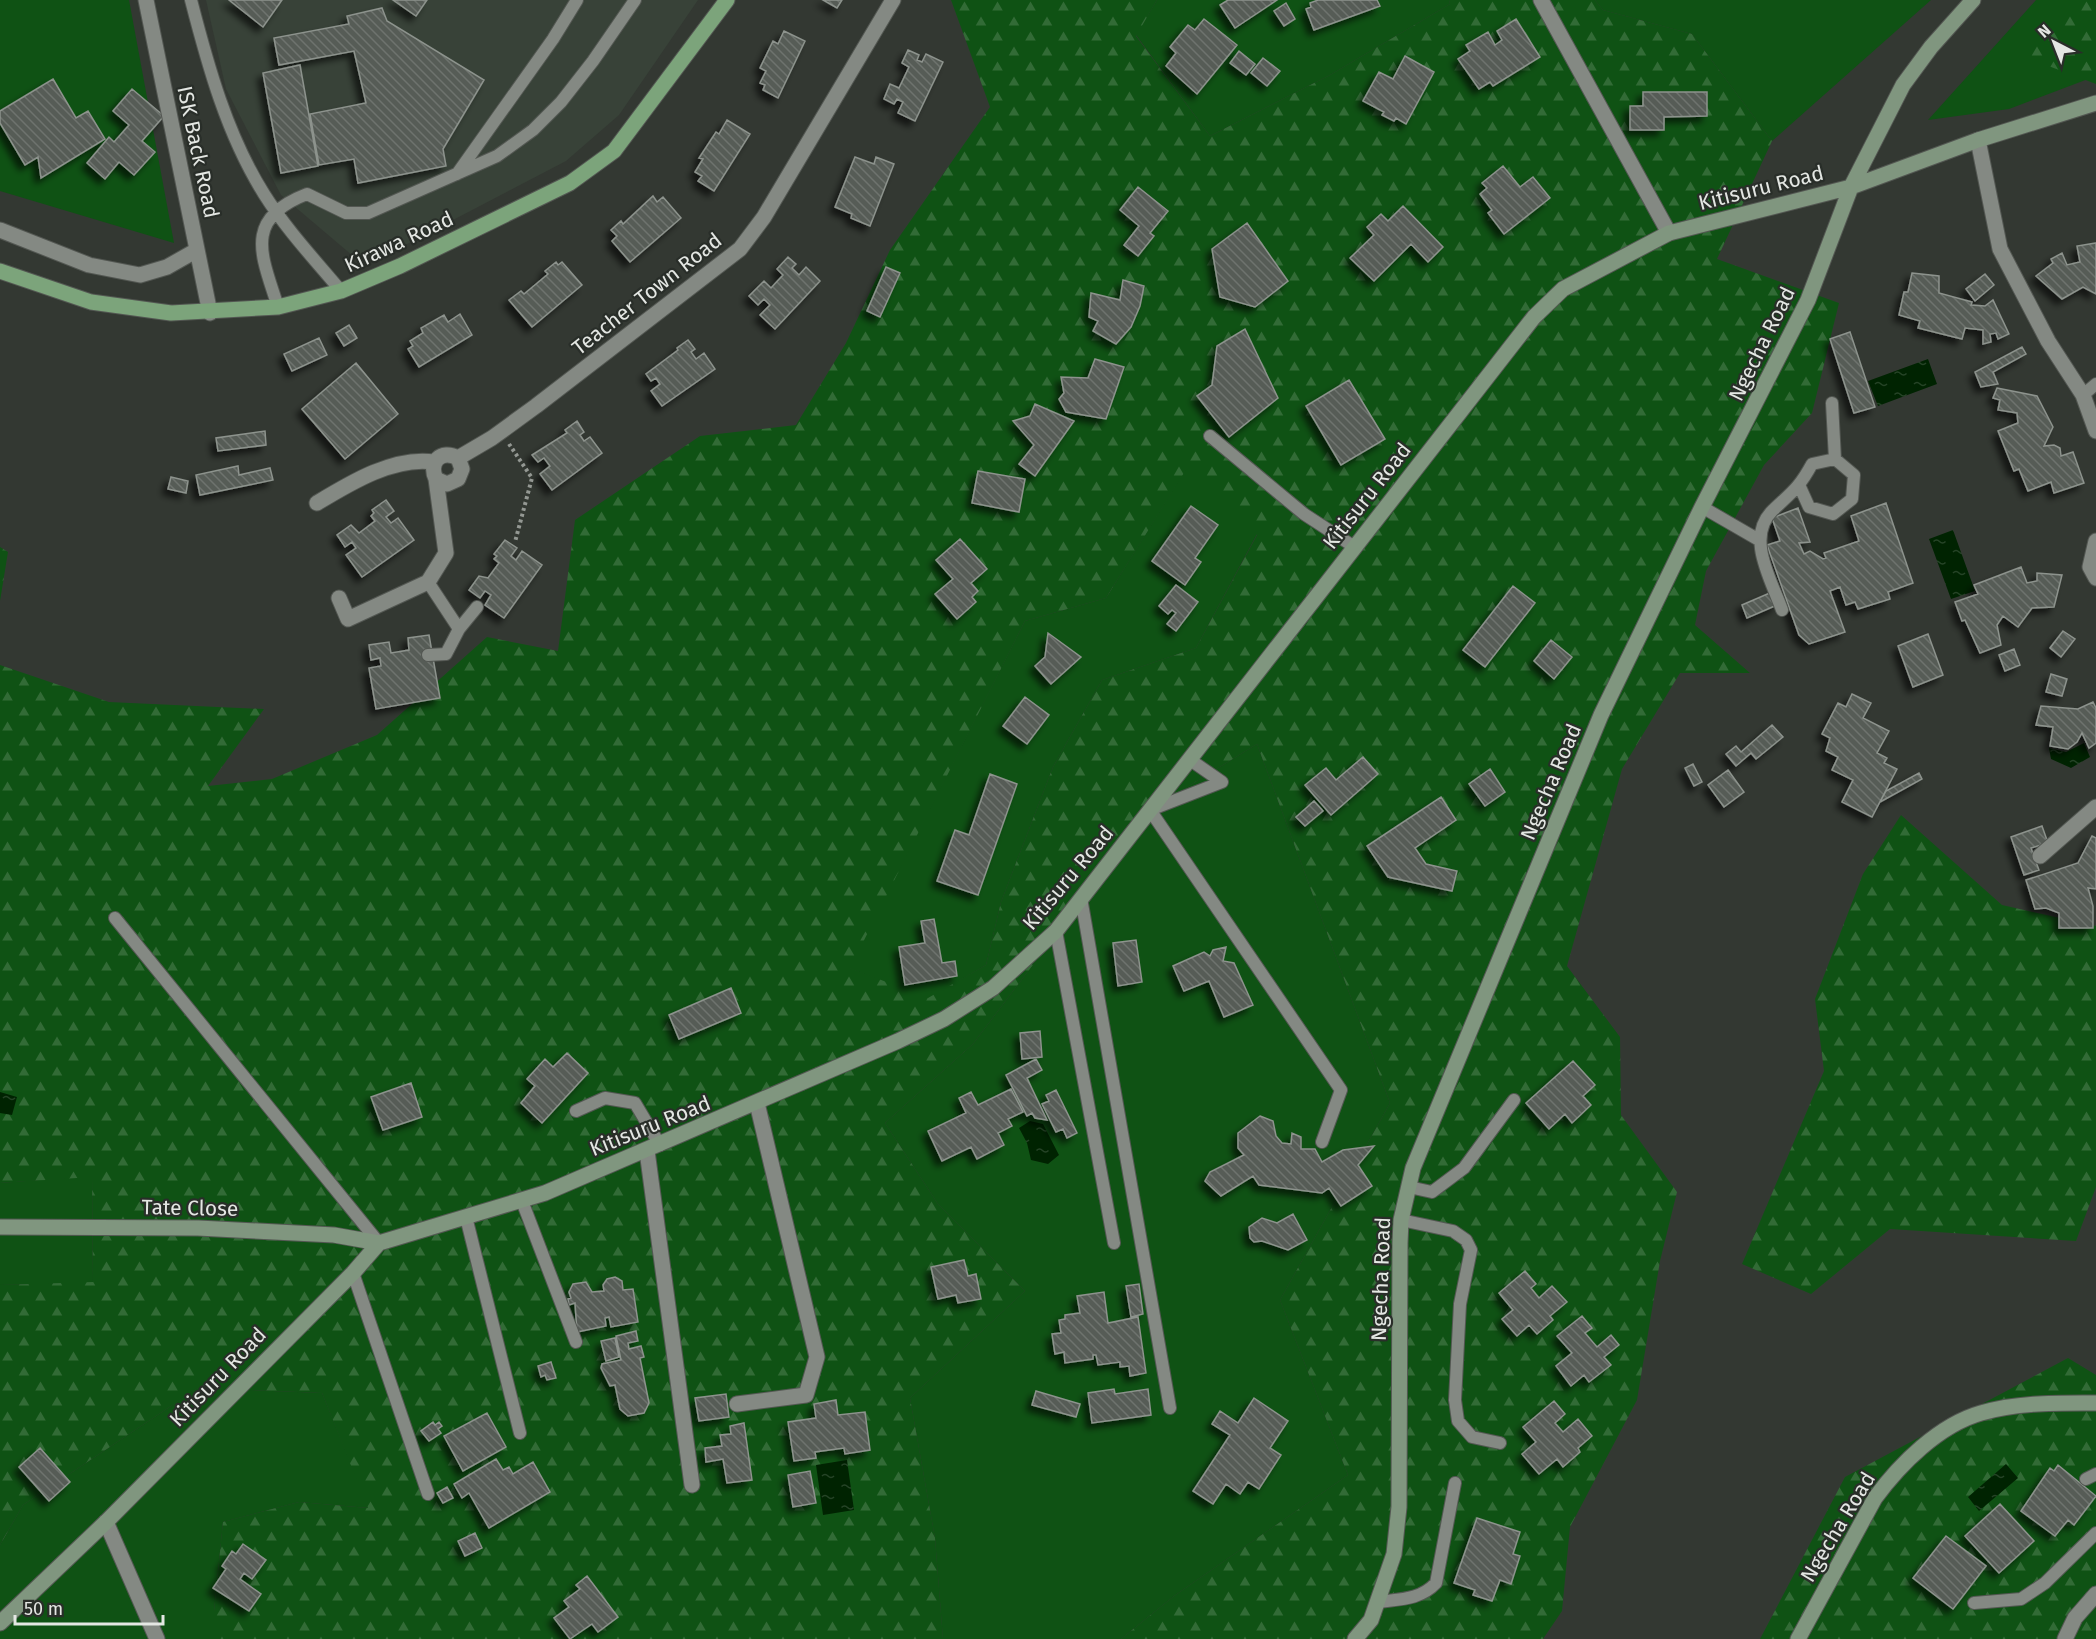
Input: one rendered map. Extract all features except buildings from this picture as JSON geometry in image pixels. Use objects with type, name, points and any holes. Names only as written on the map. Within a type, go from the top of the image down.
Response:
[{"type":"main road","name":"Kirawa Road","points":[[0,271],[91,302],[160,312],[210,313],[278,307],[341,291],[400,266],[570,183],[614,151],[727,0]]},
{"type":"street","name":"ISK Back Road","points":[[146,0],[210,313]]},
{"type":"street","name":"Teacher Town Road","points":[[458,458],[501,432],[740,249],[764,217],[893,0]]},
{"type":"street","points":[[1541,0],[1669,233]]},
{"type":"street","name":"Ngecha Road","points":[[1355,1639],[1371,1620],[1394,1554],[1399,1507],[1401,1221],[1408,1187],[1418,1157],[1601,715],[1702,507],[1808,300],[1851,187],[1903,85],[1931,46],[1973,0]]},
{"type":"street","name":"Kitisuru Road","points":[[0,1623],[106,1522],[353,1273],[379,1243],[522,1201],[654,1148],[898,1041],[960,1010],[993,988],[1056,931],[1353,546],[1534,317],[1563,289],[1594,270],[1669,233],[1851,187],[1978,140],[2096,103]]},
{"type":"street","points":[[1978,140],[2000,249],[2048,341],[2083,394],[2096,431]]},
{"type":"street","points":[[0,230],[89,265],[140,275],[167,267],[197,250]]},
{"type":"street","points":[[339,598],[348,619],[428,582],[446,553],[436,479],[432,471],[434,462],[440,455],[450,453],[458,458],[462,469],[458,479],[447,484],[436,479]]},
{"type":"street","points":[[317,503],[372,474],[420,460],[434,462]]},
{"type":"street","points":[[2096,541],[2090,567],[2096,578]]},
{"type":"street","points":[[2040,856],[2096,807]]},
{"type":"street","points":[[737,1404],[806,1395],[817,1357],[757,1103]]},
{"type":"street","points":[[654,1148],[692,1485]]},
{"type":"street","name":"Tate Close","points":[[0,1227],[198,1228],[334,1235],[379,1243]]},
{"type":"street","name":"Ngecha Road","points":[[1798,1639],[1875,1498],[1888,1480],[1930,1442],[1957,1424],[1980,1413],[2010,1407],[2096,1403]]},
{"type":"street","points":[[106,1522],[157,1639]]},
{"type":"street","points":[[2065,1639],[2075,1618],[2096,1594]]},
{"type":"lane","points":[[191,0],[202,43],[229,125],[257,182],[276,212],[341,291]]},
{"type":"lane","points":[[456,176],[554,39],[577,0]]},
{"type":"lane","points":[[278,307],[260,246],[263,229],[276,212],[307,194],[346,213],[357,215],[368,213],[425,186],[456,176],[496,156],[534,130],[561,102],[593,61],[635,0]]},
{"type":"lane","points":[[2083,394],[2096,384]]},
{"type":"lane","points":[[1800,487],[1809,507],[1833,514],[1852,499],[1854,475],[1835,459],[1832,403]]},
{"type":"lane","points":[[1210,436],[1304,514],[1353,546]]},
{"type":"lane","points":[[1782,610],[1759,540],[1765,520],[1800,487],[1812,464],[1835,459]]},
{"type":"lane","points":[[1702,507],[1759,540]]},
{"type":"lane","points":[[428,582],[459,629]]},
{"type":"lane","points":[[428,655],[446,654],[459,629],[477,607]]},
{"type":"lane","points":[[1190,759],[1222,782],[1150,810],[1341,1090],[1322,1142]]},
{"type":"lane","points":[[1082,898],[1170,1408]]},
{"type":"lane","points":[[115,918],[379,1243]]},
{"type":"lane","points":[[1056,931],[1097,1140],[1114,1243]]},
{"type":"lane","points":[[576,1111],[605,1098],[635,1103],[654,1148]]},
{"type":"lane","points":[[1408,1187],[1432,1192],[1464,1168],[1514,1100]]},
{"type":"lane","points":[[522,1201],[576,1342]]},
{"type":"lane","points":[[466,1217],[520,1433]]},
{"type":"lane","points":[[1401,1221],[1453,1231],[1466,1240],[1471,1250],[1460,1304],[1455,1400],[1458,1421],[1472,1437],[1500,1443]]},
{"type":"lane","points":[[353,1273],[428,1494]]},
{"type":"lane","points":[[1378,1602],[1414,1598],[1429,1590],[1436,1582],[1455,1483]]},
{"type":"lane","points":[[1974,1603],[2021,1599],[2045,1583],[2096,1533]]},
{"type":"path","points":[[501,432],[532,478],[515,542]]},
{"type":"shaded area","points":[[206,0],[698,0],[619,115],[566,161],[386,255],[353,256],[281,195],[226,89]]},
{"type":"green space","points":[[0,0],[129,0],[174,243],[0,191]]},
{"type":"green space","points":[[951,0],[1157,0],[1136,36],[1210,136],[1330,75],[1450,4],[1449,0],[1595,0],[1603,10],[1692,34],[1772,141],[1717,259],[1839,303],[1812,413],[1764,465],[1706,571],[1695,625],[1750,673],[1680,673],[1622,769],[1567,966],[1620,1037],[1621,1115],[1677,1192],[1660,1261],[1637,1400],[1570,1527],[1562,1611],[1543,1639],[1121,1639],[1174,1596],[1348,1475],[1280,1300],[1390,1103],[1257,744],[1150,810],[973,1044],[885,1123],[938,1204],[1025,1291],[910,1398],[935,1538],[943,1639],[214,1639],[214,1611],[223,1522],[299,1502],[368,1508],[322,1393],[198,1388],[23,1505],[0,1545],[0,1285],[93,1282],[92,1177],[0,1183],[0,665],[109,702],[264,709],[208,786],[272,779],[377,735],[487,637],[558,651],[575,520],[700,436],[796,425],[846,343],[890,250],[990,107]],"holes":[[[1187,468],[1257,535],[1196,648],[1102,680],[1053,767],[1001,902],[986,965],[928,998],[850,968],[1025,621],[1106,598]]]},
{"type":"green space","points":[[1157,0],[1449,0],[1450,4],[1330,75],[1210,136],[1136,35]]},
{"type":"green space","points":[[1595,0],[1931,0],[1772,141],[1692,34],[1603,10]]},
{"type":"green space","points":[[2036,0],[2096,0],[2096,76],[2009,109],[1928,120]]},
{"type":"green space","points":[[2076,0],[2096,0],[2096,84],[2022,56]]},
{"type":"green space","points":[[1187,467],[1257,534],[1196,648],[1102,680],[1053,767],[1001,902],[986,965],[928,999],[849,968],[1025,621],[1106,598]]},
{"type":"green space","points":[[0,547],[8,552],[0,601]]},
{"type":"green space","points":[[1257,744],[1390,1103],[1280,1300],[1348,1475],[1174,1596],[1121,1639],[943,1639],[935,1538],[910,1398],[1025,1291],[938,1204],[885,1123],[973,1044],[1150,810]]},
{"type":"green space","points":[[1901,815],[2002,905],[2096,926],[2096,1187],[2076,1241],[1890,1229],[1811,1294],[1742,1264],[1824,1071],[1815,999],[1863,874]]},
{"type":"green space","points":[[92,1176],[93,1283],[0,1285],[0,1183]]},
{"type":"green space","points":[[2068,1358],[2096,1375],[2096,1639],[1760,1639],[1845,1477]]},
{"type":"green space","points":[[198,1388],[322,1393],[369,1508],[299,1502],[223,1522],[214,1611],[214,1639],[0,1639],[0,1545],[23,1505]]},
{"type":"water","points":[[1928,359],[1937,384],[1878,406],[1868,381]]},
{"type":"water","points":[[1953,530],[1975,591],[1951,599],[1929,539]]},
{"type":"water","points":[[2084,743],[2090,757],[2071,768],[2051,759],[2049,748],[2066,752]]},
{"type":"water","points":[[0,1092],[17,1097],[12,1115],[0,1113]]},
{"type":"water","points":[[1030,1121],[1043,1124],[1059,1155],[1048,1164],[1031,1160],[1027,1143],[1019,1128]]},
{"type":"water","points":[[847,1460],[854,1510],[823,1515],[816,1465]]},
{"type":"water","points":[[2006,1464],[2018,1478],[1979,1511],[1968,1497]]}]
